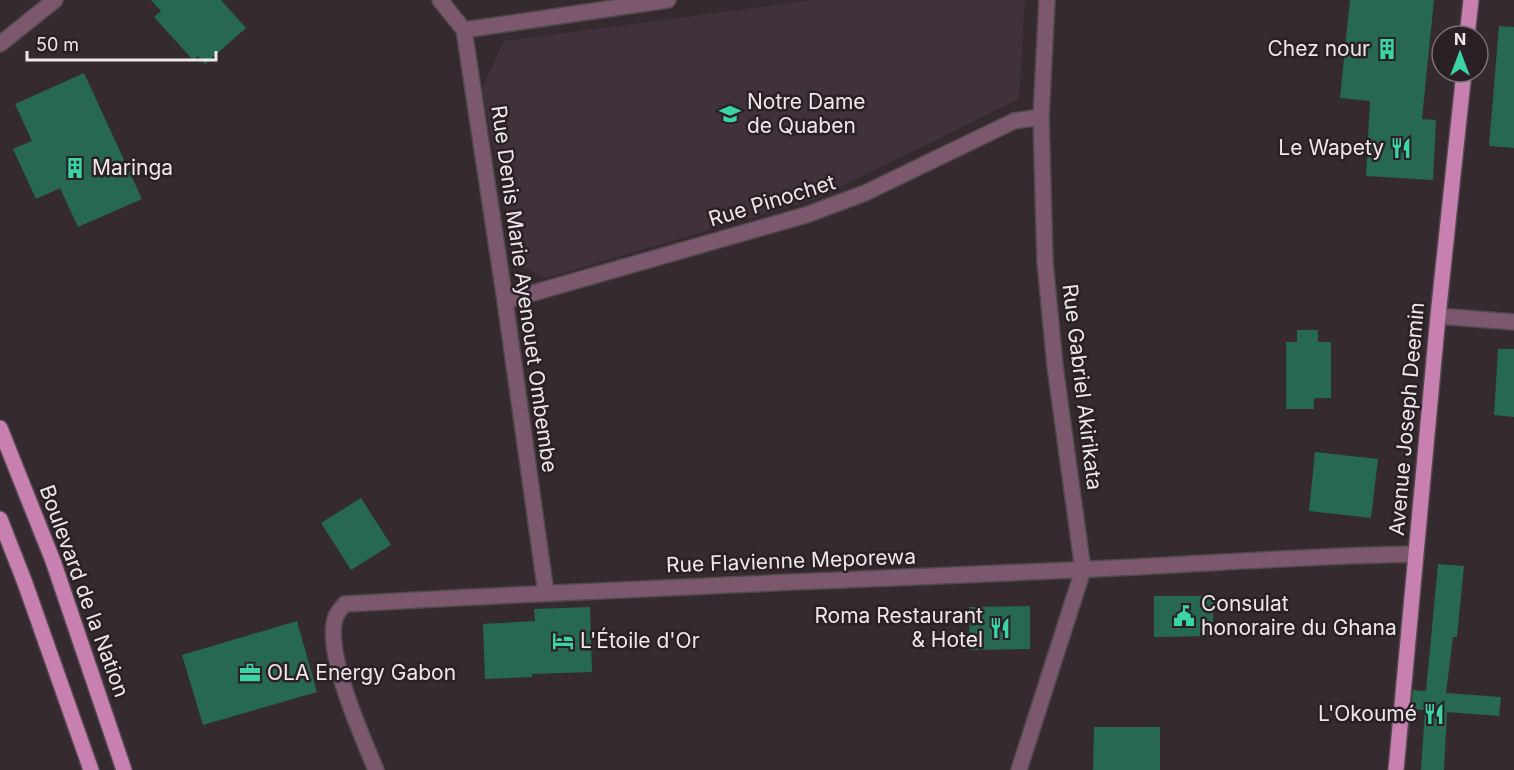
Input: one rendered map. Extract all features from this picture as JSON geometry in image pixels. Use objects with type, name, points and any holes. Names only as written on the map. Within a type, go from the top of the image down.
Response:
[{"type":"main road","points":[[1468,24],[1471,0]]},
{"type":"main road","name":"Avenue Joseph Deemin","points":[[1396,770],[1438,316],[1463,84]]},
{"type":"main road","name":"Boulevard de la Nation","points":[[0,428],[53,561],[124,770]]},
{"type":"main road","points":[[0,519],[91,770]]},
{"type":"street","points":[[0,44],[55,0]]},
{"type":"street","points":[[440,0],[464,30],[668,0]]},
{"type":"street","name":"Rue Gabriel Akirikata","points":[[1019,770],[1083,570],[1072,474],[1055,366],[1045,262],[1041,117],[1047,0]]},
{"type":"street","name":"Rue Denis Marie Ayenouet Ombembe","points":[[464,30],[546,593]]},
{"type":"street","name":"Rue Pinochet","points":[[505,301],[806,215],[865,193],[1014,121],[1041,117]]},
{"type":"street","points":[[1438,316],[1514,322]]},
{"type":"street","name":"Rue Flavienne Meporewa","points":[[376,770],[359,730],[333,644],[335,617],[345,603],[1083,570],[1321,556],[1415,554]]},
{"type":"shaded area","points":[[813,0],[1025,0],[1019,99],[818,198],[546,278],[517,265],[482,89],[504,41]]},
{"type":"building","points":[[151,0],[221,0],[246,28],[205,64],[198,56],[193,60],[154,17],[161,11]]},
{"type":"building","name":"Chez nour","points":[[1350,0],[1434,0],[1422,119],[1436,120],[1433,180],[1366,176],[1370,101],[1340,98]]},
{"type":"building","points":[[1499,26],[1514,27],[1514,148],[1489,146]]},
{"type":"building","name":"Maringa","points":[[84,73],[142,199],[78,227],[60,188],[36,199],[13,149],[32,141],[15,104]]},
{"type":"building","points":[[1297,330],[1318,330],[1318,342],[1331,342],[1331,398],[1314,398],[1314,409],[1286,409],[1286,342],[1297,342]]},
{"type":"building","points":[[1498,349],[1514,349],[1514,417],[1494,415]]},
{"type":"building","points":[[1315,452],[1378,459],[1371,518],[1309,511]]},
{"type":"building","points":[[361,498],[391,545],[351,570],[321,523]]},
{"type":"building","points":[[1438,564],[1464,566],[1457,637],[1453,637],[1446,693],[1501,697],[1499,716],[1447,712],[1444,770],[1421,770],[1425,710],[1411,709],[1413,690],[1426,691]]},
{"type":"building","name":"Consulat honoraire du Ghana","points":[[1154,596],[1213,596],[1213,636],[1154,637]]},
{"type":"building","name":"Roma Restaurant & Hotel","points":[[1030,606],[1030,649],[970,650],[969,607]]},
{"type":"building","points":[[590,607],[592,672],[532,674],[532,677],[485,679],[483,624],[535,621],[534,609]]},
{"type":"building","name":"OLA Energy Gabon","points":[[297,621],[317,692],[203,725],[182,655]]},
{"type":"building","points":[[1094,727],[1160,727],[1160,770],[1093,770]]},
{"type":"place","name":"Chez nour","points":[[1387,49]]},
{"type":"place","name":"Notre Dame de Quaben","points":[[730,114]]},
{"type":"place","name":"Le Wapety","points":[[1401,148]]},
{"type":"place","name":"Maringa","points":[[75,168]]},
{"type":"place","name":"Consulat honoraire du Ghana","points":[[1184,616]]},
{"type":"place","name":"Roma Restaurant & Hotel","points":[[1000,628]]},
{"type":"place","name":"L'Étoile d'Or","points":[[563,641]]},
{"type":"place","name":"OLA Energy Gabon","points":[[250,673]]},
{"type":"place","name":"L'Okoumé","points":[[1434,714]]}]
